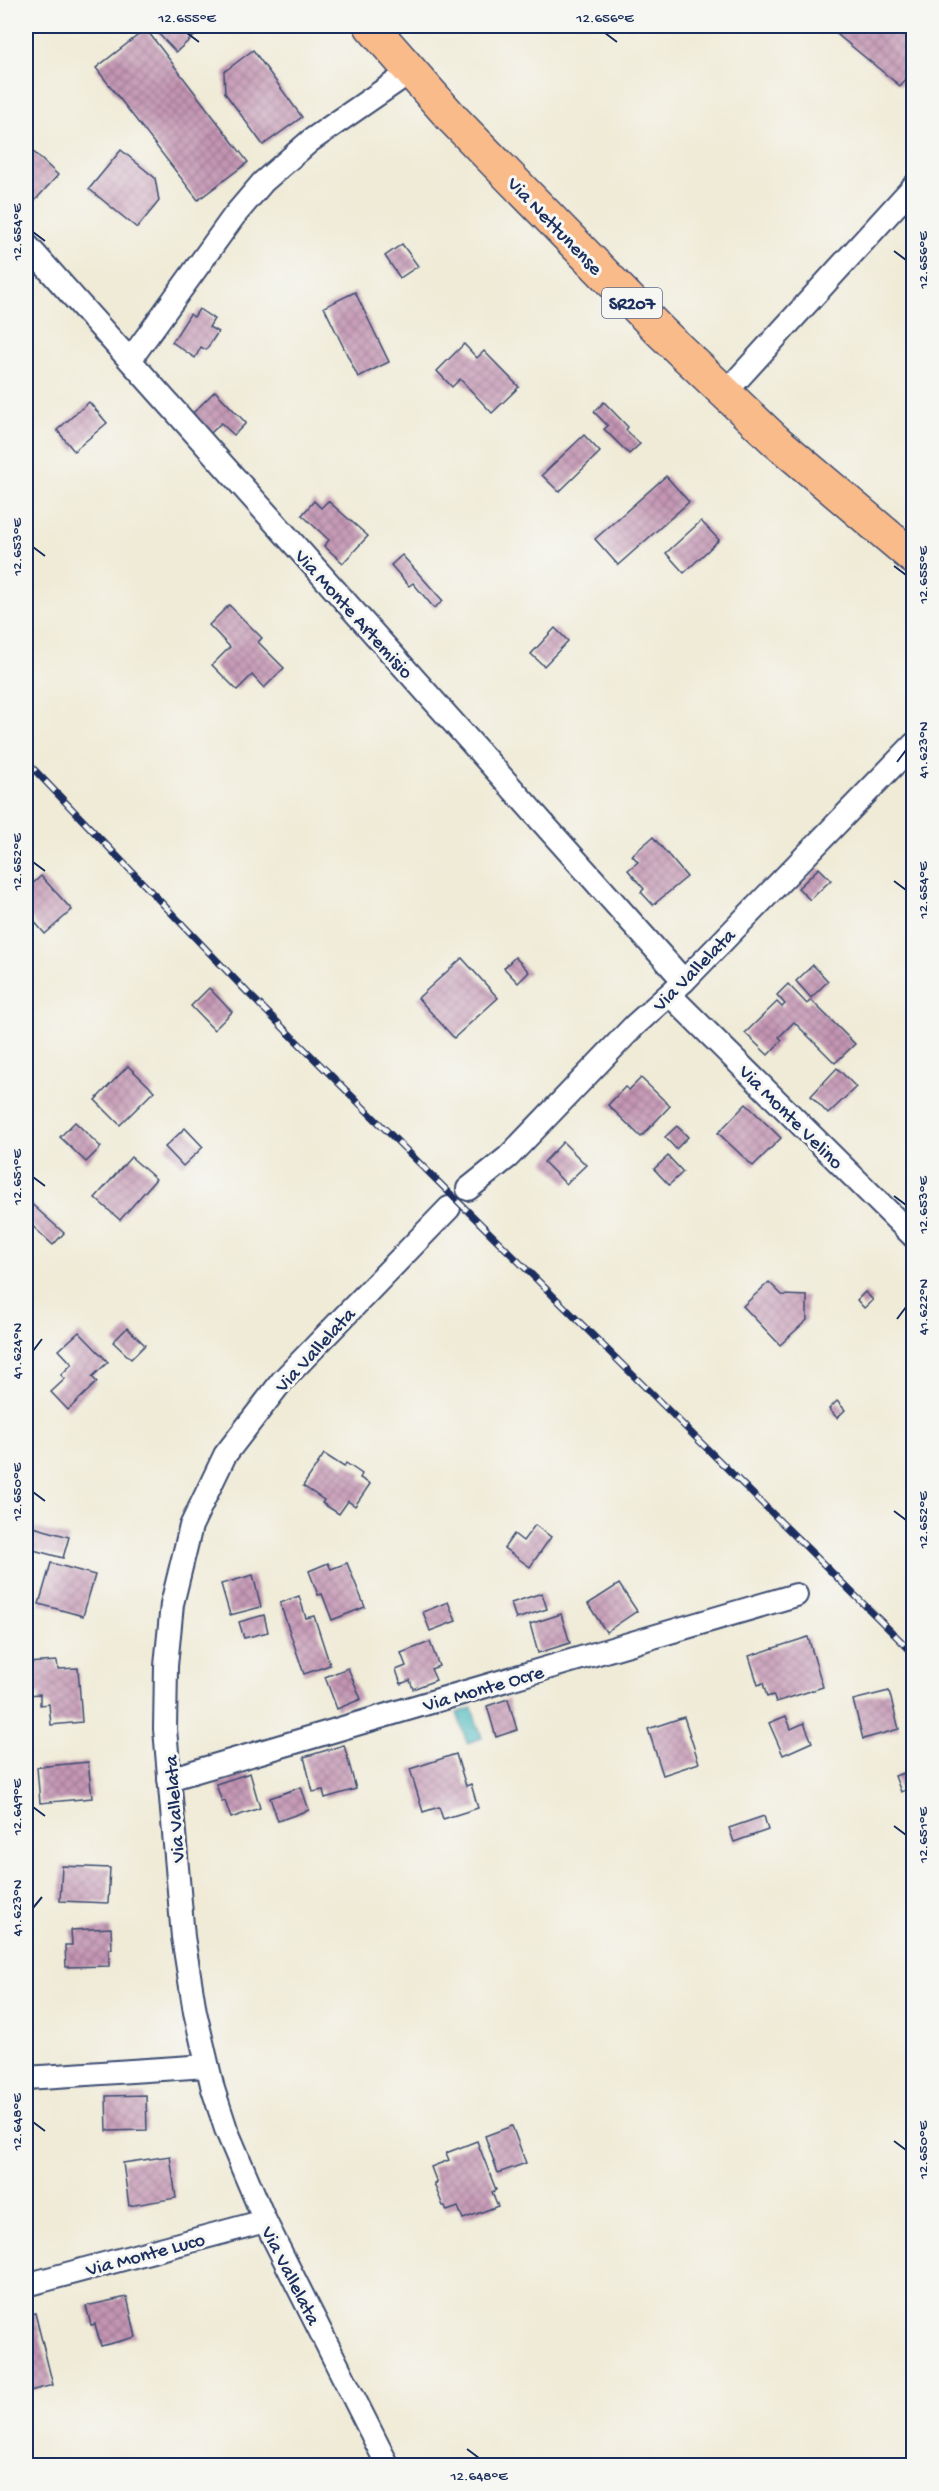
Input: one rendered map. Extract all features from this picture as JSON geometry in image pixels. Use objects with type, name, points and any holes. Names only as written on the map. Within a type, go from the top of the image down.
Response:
[{"type":"main road","name":"Via Nettunense","points":[[371,26],[410,72],[633,304],[776,441],[914,558]]},
{"type":"street","points":[[130,360],[234,216],[262,182],[310,141],[410,72]]},
{"type":"street","points":[[725,393],[914,186]]},
{"type":"street","name":"Via Monte Artemisio","points":[[26,244],[130,360],[677,988]]},
{"type":"street","name":"Via Vallelata","points":[[468,1189],[508,1157],[635,1025],[677,988],[914,744]]},
{"type":"street","name":"Via Monte Velino","points":[[677,988],[914,1238]]},
{"type":"street","name":"Via Vallelata","points":[[388,2466],[265,2221],[219,2111],[195,2012],[184,1948],[165,1729],[165,1666],[172,1604],[191,1526],[225,1455],[282,1381],[449,1208]]},
{"type":"street","name":"Via Monte Ocre","points":[[170,1779],[796,1595]]},
{"type":"street","points":[[26,2078],[207,2066]]},
{"type":"street","name":"Via Monte Luco","points":[[26,2285],[265,2221]]},
{"type":"water","points":[[472,1708],[482,1738],[467,1743],[457,1713]]},
{"type":"building","points":[[151,26],[211,26],[202,29],[176,52]]},
{"type":"building","points":[[827,26],[914,26],[914,69],[900,86]]},
{"type":"building","points":[[146,29],[248,162],[198,200],[96,68]]},
{"type":"building","points":[[253,50],[302,117],[263,145],[225,93],[224,72]]},
{"type":"building","points":[[26,145],[58,175],[30,206],[26,202]]},
{"type":"building","points":[[121,150],[155,178],[159,201],[137,228],[89,189]]},
{"type":"building","points":[[402,244],[418,266],[400,278],[385,256]]},
{"type":"building","points":[[355,292],[389,362],[358,377],[324,307]]},
{"type":"building","points":[[199,309],[214,319],[209,327],[218,332],[206,350],[201,347],[195,358],[172,342],[190,314],[194,317]]},
{"type":"building","points":[[464,344],[477,358],[484,351],[519,387],[492,413],[460,379],[452,387],[437,371]]},
{"type":"building","points":[[215,391],[246,423],[234,435],[221,423],[210,434],[191,415]]},
{"type":"building","points":[[89,402],[107,423],[74,451],[57,430]]},
{"type":"building","points":[[604,402],[628,427],[626,430],[640,444],[629,454],[604,429],[608,426],[594,412]]},
{"type":"building","points":[[584,435],[600,452],[559,492],[542,475]]},
{"type":"building","points":[[666,476],[689,502],[618,565],[595,539]]},
{"type":"building","points":[[314,501],[321,508],[328,501],[368,536],[343,563],[324,546],[329,540],[302,515]]},
{"type":"building","points":[[701,521],[719,540],[684,573],[666,553]]},
{"type":"building","points":[[402,555],[443,601],[434,608],[413,583],[409,586],[391,565]]},
{"type":"building","points":[[229,605],[262,638],[258,642],[284,668],[264,688],[252,675],[237,690],[212,665],[230,647],[209,625]]},
{"type":"building","points":[[555,628],[568,641],[544,666],[531,654]]},
{"type":"building","points":[[653,837],[687,877],[653,905],[641,892],[644,889],[628,870],[638,862],[632,855]]},
{"type":"building","points":[[819,868],[831,880],[810,900],[798,888]]},
{"type":"building","points":[[41,876],[72,910],[45,934],[26,912],[26,890]]},
{"type":"building","points":[[515,957],[529,972],[518,983],[504,968]]},
{"type":"building","points":[[462,958],[498,998],[454,1038],[418,998]]},
{"type":"building","points":[[813,965],[828,981],[811,998],[796,981]]},
{"type":"building","points":[[788,984],[807,1004],[811,1000],[855,1044],[835,1063],[794,1022],[779,1037],[782,1040],[768,1055],[745,1033],[777,1002],[782,1007],[785,1004],[777,995]]},
{"type":"building","points":[[209,988],[232,1012],[214,1030],[191,1006]]},
{"type":"building","points":[[128,1066],[154,1091],[120,1125],[95,1100]]},
{"type":"building","points":[[837,1068],[856,1087],[828,1114],[811,1096]]},
{"type":"building","points":[[641,1078],[670,1106],[641,1137],[608,1105],[625,1087],[629,1090]]},
{"type":"building","points":[[746,1104],[781,1138],[753,1166],[718,1133]]},
{"type":"building","points":[[75,1122],[101,1147],[86,1162],[60,1137]]},
{"type":"building","points":[[677,1126],[688,1137],[676,1149],[665,1137]]},
{"type":"building","points":[[185,1128],[203,1147],[183,1166],[165,1147]]},
{"type":"building","points":[[563,1142],[586,1165],[566,1184],[544,1162]]},
{"type":"building","points":[[668,1156],[683,1172],[669,1185],[654,1169]]},
{"type":"building","points":[[131,1157],[156,1179],[120,1220],[95,1198]]},
{"type":"building","points":[[26,1199],[64,1233],[53,1245],[26,1220]]},
{"type":"building","points":[[769,1282],[782,1295],[807,1296],[807,1320],[780,1345],[743,1306]]},
{"type":"building","points":[[865,1292],[873,1300],[864,1308],[857,1300]]},
{"type":"building","points":[[127,1328],[145,1345],[131,1359],[113,1342]]},
{"type":"building","points":[[79,1332],[108,1362],[92,1377],[97,1382],[68,1410],[51,1392],[65,1379],[61,1375],[72,1364],[59,1350]]},
{"type":"building","points":[[837,1401],[845,1410],[837,1418],[829,1409]]},
{"type":"building","points":[[324,1454],[344,1467],[346,1463],[362,1474],[360,1478],[370,1484],[355,1506],[348,1501],[339,1514],[322,1503],[324,1500],[303,1486]]},
{"type":"building","points":[[26,1525],[69,1537],[63,1558],[26,1548]]},
{"type":"building","points":[[535,1525],[551,1537],[530,1567],[504,1548],[514,1534],[523,1541]]},
{"type":"building","points":[[51,1563],[95,1575],[83,1616],[39,1604]]},
{"type":"building","points":[[328,1563],[331,1569],[347,1563],[365,1607],[332,1620],[322,1594],[318,1595],[309,1571]]},
{"type":"building","points":[[253,1575],[261,1607],[230,1615],[221,1584]]},
{"type":"building","points":[[619,1584],[637,1611],[606,1632],[588,1604]]},
{"type":"building","points":[[542,1593],[547,1609],[516,1619],[511,1603]]},
{"type":"building","points":[[299,1596],[306,1618],[314,1616],[330,1665],[304,1674],[280,1603]]},
{"type":"building","points":[[448,1602],[456,1621],[430,1631],[423,1612]]},
{"type":"building","points":[[561,1614],[570,1643],[538,1653],[530,1624]]},
{"type":"building","points":[[264,1615],[268,1632],[244,1638],[239,1622]]},
{"type":"building","points":[[808,1637],[823,1687],[776,1702],[773,1695],[767,1697],[763,1683],[758,1685],[749,1656]]},
{"type":"building","points":[[430,1642],[439,1666],[431,1669],[436,1680],[413,1689],[410,1680],[401,1684],[396,1670],[406,1666],[401,1653]]},
{"type":"building","points":[[57,1661],[58,1669],[78,1668],[82,1722],[51,1725],[49,1704],[40,1705],[40,1694],[26,1695],[26,1663]]},
{"type":"building","points":[[348,1668],[361,1699],[337,1709],[325,1677]]},
{"type":"building","points":[[889,1691],[899,1729],[863,1739],[853,1700]]},
{"type":"building","points":[[508,1699],[517,1730],[496,1737],[487,1706]]},
{"type":"building","points":[[786,1716],[791,1729],[804,1723],[812,1742],[783,1755],[769,1723]]},
{"type":"building","points":[[684,1717],[699,1763],[663,1775],[648,1729]]},
{"type":"building","points":[[344,1745],[356,1789],[325,1798],[323,1790],[313,1792],[304,1757]]},
{"type":"building","points":[[456,1754],[466,1786],[471,1784],[478,1808],[443,1819],[439,1807],[423,1812],[410,1769]]},
{"type":"building","points":[[88,1762],[92,1798],[40,1803],[37,1767]]},
{"type":"building","points":[[914,1769],[914,1787],[901,1792],[895,1776]]},
{"type":"building","points":[[250,1773],[260,1808],[231,1818],[216,1784]]},
{"type":"building","points":[[301,1787],[309,1810],[278,1821],[270,1798]]},
{"type":"building","points":[[764,1816],[768,1830],[734,1842],[729,1828]]},
{"type":"building","points":[[62,1866],[110,1868],[108,1903],[60,1901]]},
{"type":"building","points":[[111,1928],[112,1949],[109,1949],[109,1966],[66,1967],[65,1945],[72,1945],[71,1930]]},
{"type":"building","points":[[146,2095],[147,2130],[107,2131],[106,2096]]},
{"type":"building","points":[[512,2126],[526,2163],[498,2173],[485,2136]]},
{"type":"building","points":[[477,2141],[496,2190],[492,2192],[498,2206],[463,2219],[458,2207],[447,2211],[443,2206],[434,2184],[437,2183],[431,2167],[449,2160],[446,2153]]},
{"type":"building","points":[[170,2156],[176,2198],[129,2206],[123,2163]]},
{"type":"building","points":[[127,2297],[136,2337],[101,2346],[95,2324],[91,2325],[86,2306]]},
{"type":"building","points":[[35,2313],[53,2385],[26,2392],[26,2315]]},
{"type":"railway","points":[[26,761],[248,993],[914,1654]]}]
